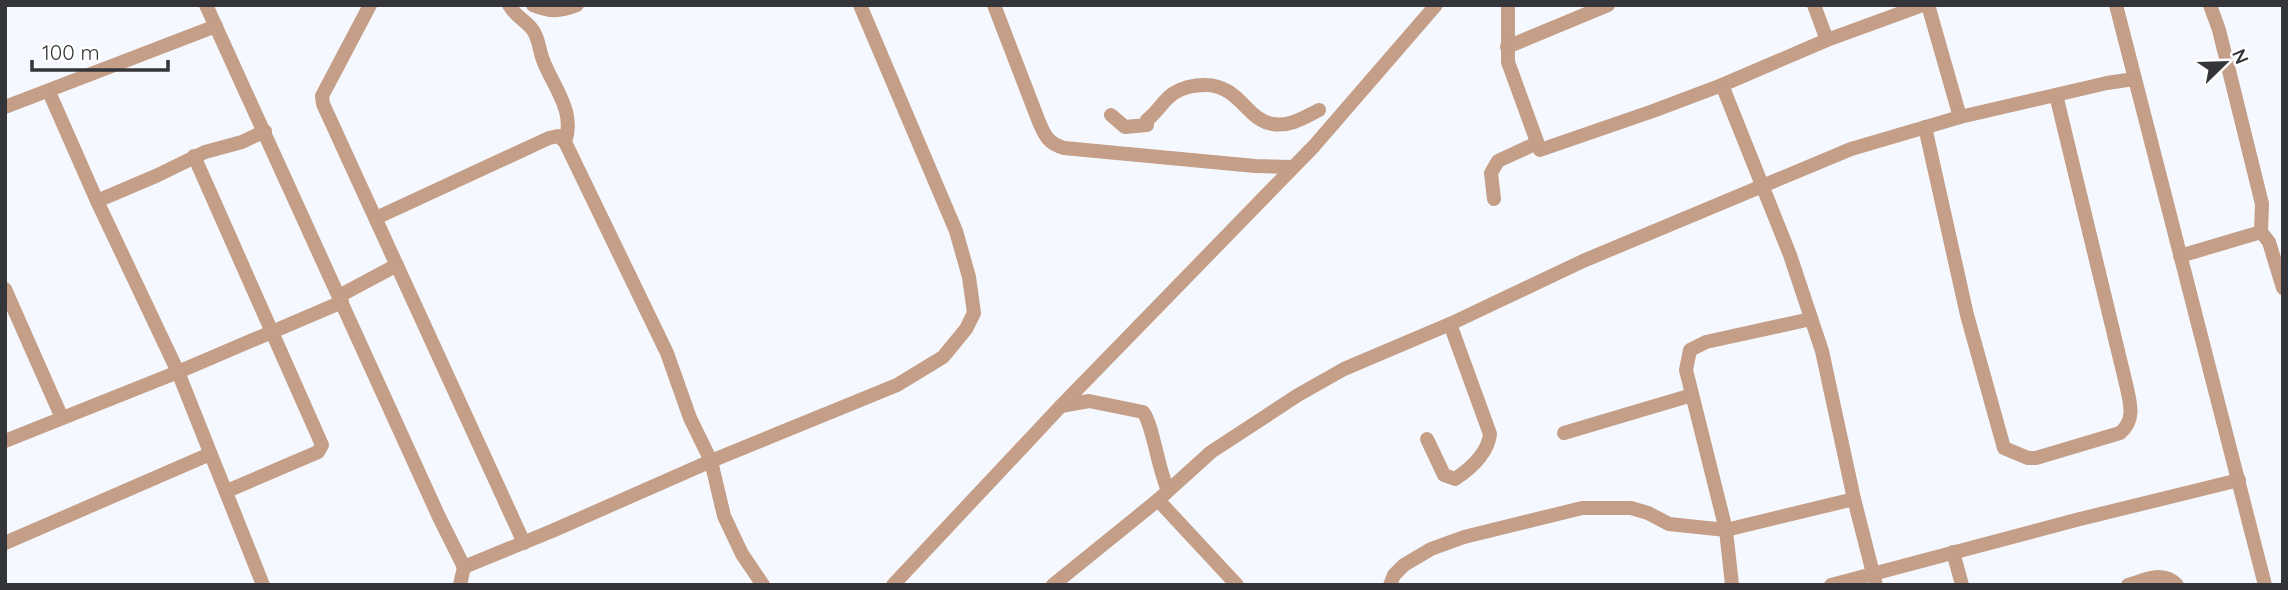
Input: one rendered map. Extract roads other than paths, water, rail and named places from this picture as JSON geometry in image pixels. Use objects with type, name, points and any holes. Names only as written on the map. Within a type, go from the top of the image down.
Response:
[{"type":"street","points":[[370,5],[322,96],[332,127],[524,543]]},
{"type":"street","points":[[509,5],[536,34],[542,58],[569,120],[565,142]]},
{"type":"street","points":[[533,5],[548,11],[559,11],[577,5]]},
{"type":"street","points":[[464,567],[710,461],[898,385],[943,356],[966,329],[974,313],[969,277],[956,231],[860,5]]},
{"type":"street","points":[[893,585],[1060,407],[1314,146],[1436,5]]},
{"type":"street","points":[[1508,5],[1507,47],[1511,73],[1539,150],[1722,85],[1827,40],[1926,5],[1959,117]]},
{"type":"street","points":[[1507,47],[1608,5]]},
{"type":"street","points":[[1814,5],[1827,40]]},
{"type":"street","points":[[2116,5],[2265,585]]},
{"type":"street","points":[[2210,5],[2219,30],[2262,204],[2262,232],[2269,242],[2283,288]]},
{"type":"street","points":[[997,9],[1046,138],[1053,145],[1292,167]]},
{"type":"street","points":[[5,107],[49,92],[213,13],[439,517],[464,567],[460,585]]},
{"type":"street","points":[[1053,585],[1211,452],[1298,395],[1344,369],[1450,324],[1583,261],[1851,149],[1959,117],[2134,79]]},
{"type":"street","points":[[1111,115],[1125,127],[1147,125],[1147,120],[1175,92],[1195,85],[1212,85],[1226,89],[1270,124],[1293,122],[1319,110]]},
{"type":"street","points":[[1722,85],[1790,255],[1822,351],[1874,579]]},
{"type":"street","points":[[49,92],[178,372],[263,585]]},
{"type":"street","points":[[1925,127],[1967,315],[2004,448],[2028,458],[2036,458],[2120,433],[2128,424],[2131,414],[2056,94]]},
{"type":"street","points":[[97,201],[194,156],[242,142],[265,131]]},
{"type":"street","points":[[376,218],[549,138],[558,136],[565,142],[607,224],[667,354],[690,418],[710,461],[724,516],[742,554],[763,585]]},
{"type":"street","points":[[1494,199],[1491,173],[1498,161],[1537,143]]},
{"type":"street","points":[[194,156],[322,448],[227,491]]},
{"type":"street","points":[[2180,256],[2262,232]]},
{"type":"street","points":[[5,442],[178,372],[341,299],[397,265]]},
{"type":"street","points":[[5,289],[62,418]]},
{"type":"street","points":[[1732,585],[1726,530],[1686,370],[1690,350],[1706,342],[1811,319]]},
{"type":"street","points":[[1427,439],[1444,475],[1455,479],[1467,471],[1489,445],[1490,434],[1450,324]]},
{"type":"street","points":[[1564,433],[1692,395]]},
{"type":"street","points":[[1060,407],[1089,401],[1143,412],[1148,418],[1163,495],[1237,585]]},
{"type":"street","points":[[5,543],[210,454]]},
{"type":"street","points":[[1831,585],[1874,579],[1953,552],[2239,480]]},
{"type":"street","points":[[1390,585],[1394,575],[1404,565],[1431,549],[1464,537],[1582,508],[1631,508],[1669,524],[1726,530],[1854,499]]},
{"type":"street","points":[[1953,552],[1962,585]]},
{"type":"street","points":[[2127,585],[2162,576],[2170,578],[2177,585]]}]
